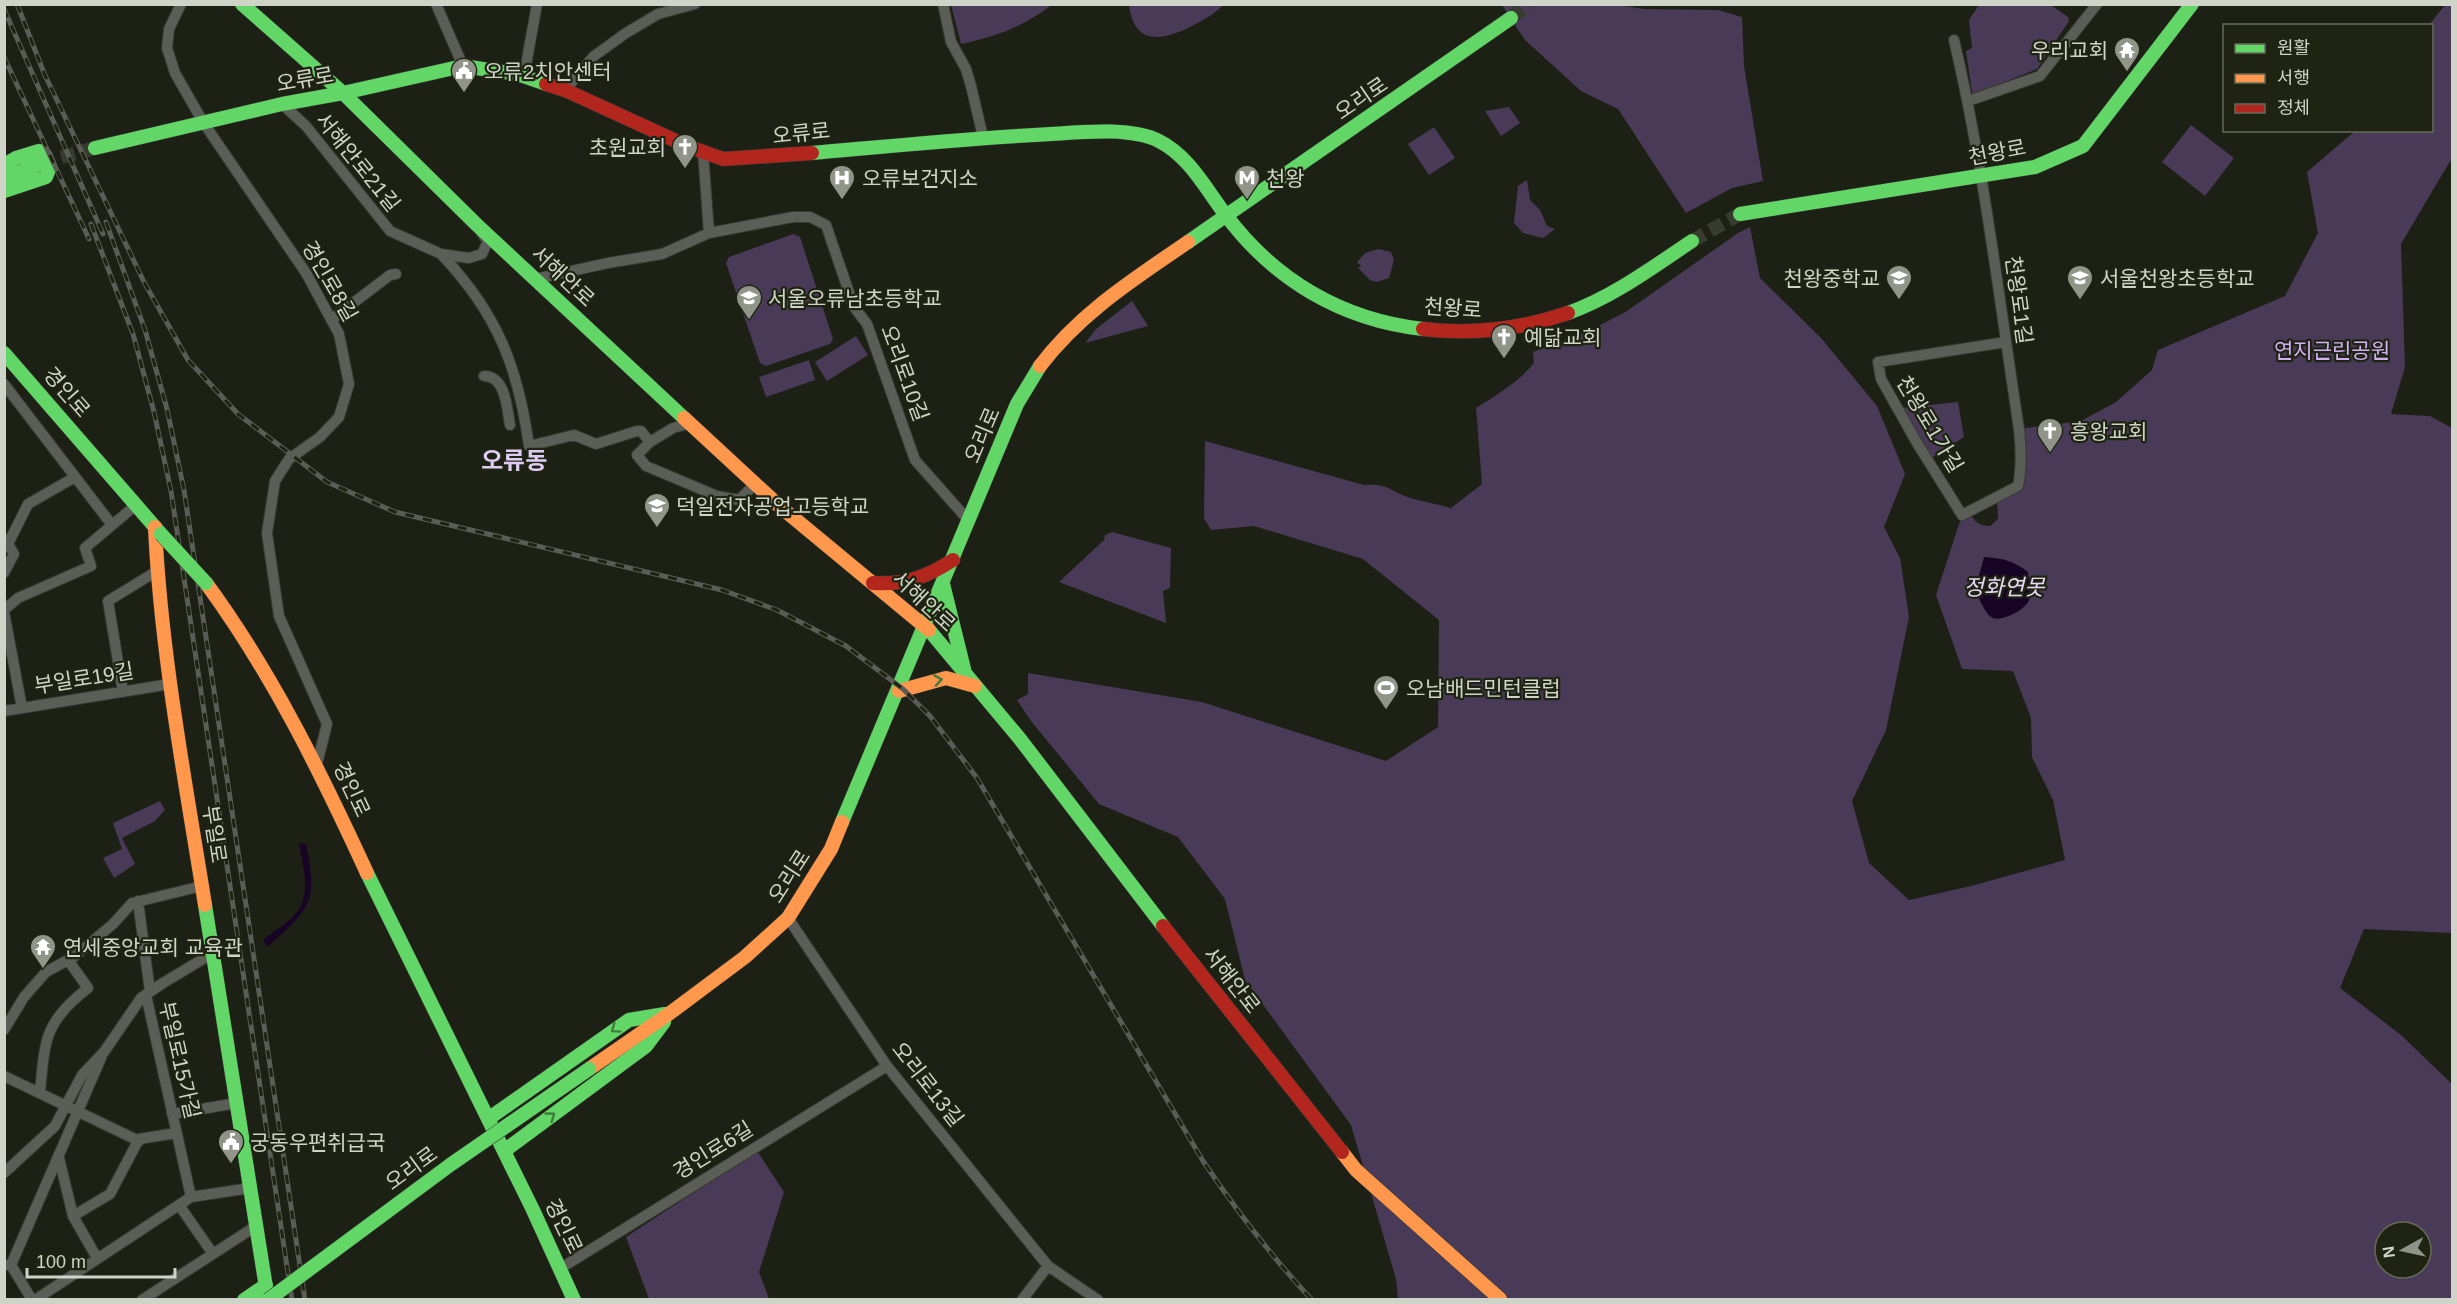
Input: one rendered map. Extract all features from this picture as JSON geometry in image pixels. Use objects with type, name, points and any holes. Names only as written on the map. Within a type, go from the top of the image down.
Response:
[{"type":"main road","name":"서해안로","points":[[242,4],[343,93],[477,225],[755,484],[926,626],[1020,739],[1233,1017],[1356,1170],[1500,1299]]},
{"type":"main road","name":"천왕로","points":[[1740,214],[2035,167],[2084,146],[2192,4]]},
{"type":"main road","name":"오리로","points":[[268,1299],[450,1165],[670,1013],[745,957],[788,918],[831,849],[1007,428],[1028,383],[1053,349],[1078,322],[1105,299],[1511,18]]},
{"type":"main road","name":"오류로","points":[[95,148],[282,104],[463,66],[524,76],[565,90],[723,159],[760,158],[983,137],[1092,132],[1130,133],[1154,138],[1178,152],[1226,216]]},
{"type":"main road","points":[[4,165],[16,158],[39,151],[45,155],[50,167],[46,177],[4,191]]},
{"type":"main road","points":[[4,179],[42,163]]},
{"type":"main road","name":"천왕로","points":[[1226,216],[1288,279],[1316,296],[1344,309],[1383,321],[1462,331],[1486,332],[1511,329],[1547,320],[1580,308],[1611,293],[1692,241]]},
{"type":"main road","name":"경인로","points":[[4,353],[206,583],[237,623],[317,764],[401,946],[504,1151],[574,1299]]},
{"type":"main road","name":"부일로","points":[[158,530],[157,571],[171,684],[268,1299]]},
{"type":"main road","points":[[873,583],[891,585],[922,579],[953,560]]},
{"type":"main road","points":[[943,584],[965,673]]},
{"type":"main road","points":[[899,691],[946,678],[976,687]]},
{"type":"main road","name":"오리로","points":[[488,1119],[628,1020],[670,1013]]},
{"type":"main road","name":"오리로","points":[[504,1151],[646,1046],[670,1013]]},
{"type":"main road","points":[[244,1299],[266,1285]]},
{"type":"street","points":[[181,4],[169,29],[168,48],[175,73],[203,122]]},
{"type":"street","points":[[436,4],[463,66]]},
{"type":"street","points":[[524,76],[537,4]]},
{"type":"street","points":[[565,90],[594,56],[626,33],[657,14],[695,4]]},
{"type":"street","points":[[943,4],[951,42],[966,69],[983,137]]},
{"type":"street","points":[[1968,101],[2040,76],[2097,4]]},
{"type":"street","name":"천왕로1길","points":[[1954,40],[1968,101],[1981,177],[2019,429],[2019,454],[2022,467],[2018,486],[1995,497]]},
{"type":"street","name":"서해안로21길","points":[[282,104],[306,126],[390,231],[441,254],[469,258],[482,254],[488,241],[477,225]]},
{"type":"street","name":"경인로8길","points":[[203,122],[306,273],[339,334],[349,384],[339,417],[320,436],[289,459],[275,481],[267,533],[279,616],[327,724],[317,764]]},
{"type":"street","points":[[535,279],[662,254],[709,233],[703,152]]},
{"type":"street","name":"오리로10길","points":[[709,233],[793,217],[810,217],[826,225],[854,307],[867,324],[915,460],[969,521]]},
{"type":"street","name":"서해안로21길","points":[[441,254],[461,275],[475,295],[505,346],[522,397],[529,446],[574,435],[596,444],[637,432],[641,432],[650,442]]},
{"type":"street","points":[[331,320],[353,301],[390,275],[396,274]]},
{"type":"street","name":"천왕로1가길","points":[[1995,497],[1962,515],[1917,443],[1881,379],[1878,362],[2006,342]]},
{"type":"street","points":[[484,376],[491,376],[499,383],[510,425]]},
{"type":"street","points":[[4,384],[9,399],[112,525]]},
{"type":"street","points":[[690,423],[673,428],[650,442],[637,455],[646,466],[717,496],[739,500],[755,484]]},
{"type":"street","points":[[4,573],[14,554],[6,541],[28,504],[75,477]]},
{"type":"street","points":[[22,708],[4,611],[18,598],[91,566],[85,548],[136,505]]},
{"type":"street","points":[[123,692],[108,601],[157,571]]},
{"type":"street","name":"부일로19길","points":[[4,711],[171,684]]},
{"type":"street","points":[[4,1030],[24,997],[46,972],[68,960],[113,924],[132,903],[202,886]]},
{"type":"street","name":"부일로15가길","points":[[138,901],[148,993],[191,1197]]},
{"type":"street","name":"오리로13길","points":[[788,918],[887,1065],[1048,1266],[1098,1299]]},
{"type":"street","points":[[4,1173],[55,1126],[82,1075],[104,1052],[148,993],[213,953]]},
{"type":"street","points":[[40,1092],[43,1056],[49,1029],[68,1004],[88,988],[68,960]]},
{"type":"street","points":[[104,1052],[59,1158],[8,1265],[34,1299],[191,1197],[250,1188]]},
{"type":"street","name":"경인로6길","points":[[561,1268],[887,1065]]},
{"type":"street","points":[[4,1076],[139,1140],[110,1194],[73,1216]]},
{"type":"street","points":[[172,1114],[237,1102]]},
{"type":"street","name":"부일로15가길","points":[[139,1140],[176,1133]]},
{"type":"street","points":[[59,1158],[73,1216],[98,1258]]},
{"type":"street","points":[[179,1205],[213,1254]]},
{"type":"street","points":[[142,1299],[256,1227]]},
{"type":"street","points":[[1022,1299],[1048,1266]]},
{"type":"green space","points":[[951,4],[1052,5],[1009,30],[961,44]]},
{"type":"green space","points":[[1129,4],[1223,5],[1213,14],[1192,26],[1160,37],[1143,34],[1137,28]]},
{"type":"green space","points":[[1502,5],[1619,5],[1644,9],[1718,10],[1742,17],[1744,66],[1763,181],[1732,188],[1686,213],[1618,109],[1581,91],[1525,40]]},
{"type":"green space","points":[[1979,5],[2051,5],[2068,17],[2069,21],[2037,69],[1975,94],[1972,92],[1966,51],[1972,48],[1969,20]]},
{"type":"green space","name":"연지근린공원","points":[[2445,5],[2452,5],[2452,158],[2401,244],[2405,367],[2391,414],[2430,416],[2452,428],[2452,933],[2364,929],[2340,988],[2401,1035],[2452,1084],[2452,1299],[1398,1299],[1396,1279],[1351,1125],[1245,980],[1225,899],[1178,837],[1099,804],[1031,721],[1017,700],[1028,694],[1028,673],[1202,702],[1386,761],[1438,727],[1439,620],[1363,559],[1254,526],[1211,530],[1204,518],[1205,441],[1364,485],[1383,486],[1412,498],[1451,508],[1482,484],[1476,408],[1507,388],[1528,370],[1534,363],[1533,352],[1591,330],[1627,311],[1738,233],[1750,227],[1760,278],[1821,338],[1877,406],[1905,474],[1884,527],[1900,558],[1909,617],[1886,730],[1852,801],[1869,863],[1909,900],[1971,886],[2065,860],[2053,800],[2032,757],[2031,718],[2013,671],[1962,669],[1936,595],[1962,515],[1969,511],[1977,522],[1986,526],[1990,526],[1998,519],[1997,500],[2018,486],[2019,429],[2081,421],[2116,402],[2152,370],[2158,350],[2285,296],[2318,233],[2307,172],[2354,132],[2433,132],[2433,24],[2430,24]]},
{"type":"green space","points":[[1509,107],[1520,123],[1501,136],[1485,111]]},
{"type":"green space","points":[[2191,125],[2234,158],[2205,196],[2162,162]]},
{"type":"green space","points":[[1434,127],[1455,158],[1429,175],[1408,144]]},
{"type":"green space","points":[[1527,180],[1530,200],[1540,210],[1547,226],[1555,229],[1543,238],[1523,233],[1514,223],[1518,186]]},
{"type":"green space","points":[[793,234],[800,237],[833,339],[830,344],[766,366],[760,363],[726,263],[729,257]]},
{"type":"green space","points":[[1378,249],[1391,252],[1394,260],[1389,278],[1377,282],[1370,280],[1358,268],[1361,266],[1357,262],[1365,253]]},
{"type":"green space","points":[[1132,301],[1148,326],[1085,343],[1096,329]]},
{"type":"green space","points":[[856,336],[868,355],[827,381],[815,362]]},
{"type":"green space","points":[[809,360],[815,380],[766,397],[759,377]]},
{"type":"green space","points":[[1958,402],[1964,437],[1930,459],[1902,408]]},
{"type":"green space","points":[[1112,532],[1171,548],[1170,588],[1163,591],[1166,623],[1059,582],[1104,540],[1105,535]]},
{"type":"green space","points":[[160,801],[165,810],[155,821],[122,838],[135,864],[114,878],[103,858],[122,849],[113,823]]},
{"type":"green space","points":[[757,1151],[784,1192],[759,1272],[769,1299],[649,1299],[626,1237]]},
{"type":"water","name":"정화연못","points":[[1984,557],[2008,561],[2028,572],[2030,598],[2019,611],[1998,619],[1990,616],[1985,610],[1975,590]]},
{"type":"water","points":[[299,843],[306,844],[310,864],[311,892],[308,903],[293,923],[267,947],[263,940],[292,918],[303,901],[305,876]]},
{"type":"tunnel","points":[[1511,18],[1528,4]]},
{"type":"tunnel","points":[[41,163],[95,148]]},
{"type":"tunnel","points":[[1692,241],[1740,214]]},
{"type":"railway","points":[[17,4],[46,78]]},
{"type":"railway","points":[[4,9],[103,234]]},
{"type":"railway","points":[[4,57],[89,239]]},
{"type":"railway","points":[[43,71],[144,282],[188,360],[238,414],[327,482],[395,512],[722,590],[777,610],[846,646],[903,689],[930,716],[977,778],[1203,1161],[1254,1232],[1312,1300]]},
{"type":"railway","points":[[106,222],[145,330],[167,409],[184,490],[305,1300]]},
{"type":"railway","points":[[91,224],[133,334],[154,412],[171,491],[292,1300]]},
{"type":"traffic: fast","points":[[242,4],[343,93],[477,225],[684,418]]},
{"type":"traffic: fast","points":[[1740,214],[2035,167],[2083,146],[2192,4]]},
{"type":"traffic: fast","points":[[1188,242],[1511,18]]},
{"type":"traffic: fast","points":[[95,148],[282,104],[463,66],[517,74],[546,84]]},
{"type":"traffic: fast","points":[[812,153],[1077,132],[1121,132],[1148,137],[1170,147],[1179,155],[1244,238],[1288,277],[1312,293],[1365,317],[1423,329]]},
{"type":"traffic: fast","points":[[4,165],[16,158],[39,151],[45,155],[50,167],[46,177],[4,191]]},
{"type":"traffic: fast","points":[[4,179],[41,163]]},
{"type":"traffic: fast","points":[[1568,313],[1617,290],[1692,241]]},
{"type":"traffic: fast","points":[[4,353],[161,534]]},
{"type":"traffic: fast","points":[[842,822],[1017,404],[1040,366]]},
{"type":"traffic: fast","points":[[161,534],[206,583]]},
{"type":"traffic: fast","points":[[943,584],[964,669]]},
{"type":"traffic: fast","points":[[929,630],[1020,739],[1163,926]]},
{"type":"traffic: fast","points":[[367,873],[533,1210],[574,1300]]},
{"type":"traffic: fast","points":[[205,905],[268,1300]]},
{"type":"traffic: fast","points":[[488,1119],[629,1020],[665,1014]]},
{"type":"traffic: fast","points":[[504,1151],[646,1046],[664,1022]]},
{"type":"traffic: fast","points":[[268,1300],[450,1165],[589,1069]]},
{"type":"traffic: fast","points":[[244,1300],[266,1285]]},
{"type":"traffic: slow","points":[[1040,366],[1072,329],[1090,313],[1188,242]]},
{"type":"traffic: slow","points":[[684,418],[777,504],[929,630]]},
{"type":"traffic: slow","points":[[155,527],[168,669],[205,905]]},
{"type":"traffic: slow","points":[[206,583],[274,687],[367,873]]},
{"type":"traffic: slow","points":[[899,691],[946,678],[975,686]]},
{"type":"traffic: slow","points":[[589,1069],[745,957],[788,918],[831,849],[842,822]]},
{"type":"traffic: slow","points":[[1342,1152],[1356,1170],[1500,1299]]},
{"type":"traffic: jam","points":[[546,84],[565,90],[687,146],[723,159],[812,153]]},
{"type":"traffic: jam","points":[[1423,329],[1478,331],[1514,327],[1568,313]]},
{"type":"traffic: jam","points":[[873,583],[895,583],[915,579],[953,560]]},
{"type":"traffic: jam","points":[[1163,926],[1342,1152]]},
{"type":"place","name":"우리교회","points":[[2127,73]]},
{"type":"place","name":"오류2치안센터","points":[[464,94]]},
{"type":"place","name":"초원교회","points":[[685,170]]},
{"type":"place","name":"오류보건지소","points":[[842,201]]},
{"type":"place","name":"천왕","points":[[1247,201]]},
{"type":"place","name":"천왕중학교","points":[[1899,301]]},
{"type":"place","name":"서울천왕초등학교","points":[[2080,301]]},
{"type":"place","name":"서울오류남초등학교","points":[[749,321]]},
{"type":"place","name":"예닮교회","points":[[1504,360]]},
{"type":"place","name":"흥왕교회","points":[[2050,454]]},
{"type":"place","name":"덕일전자공업고등학교","points":[[657,529]]},
{"type":"place","name":"오남배드민턴클럽","points":[[1386,711]]},
{"type":"place","name":"연세중앙교회 교육관","points":[[43,970]]},
{"type":"place","name":"궁동우편취급국","points":[[231,1165]]},
{"type":"district","name":"오류동","points":[[514,460]]}]
